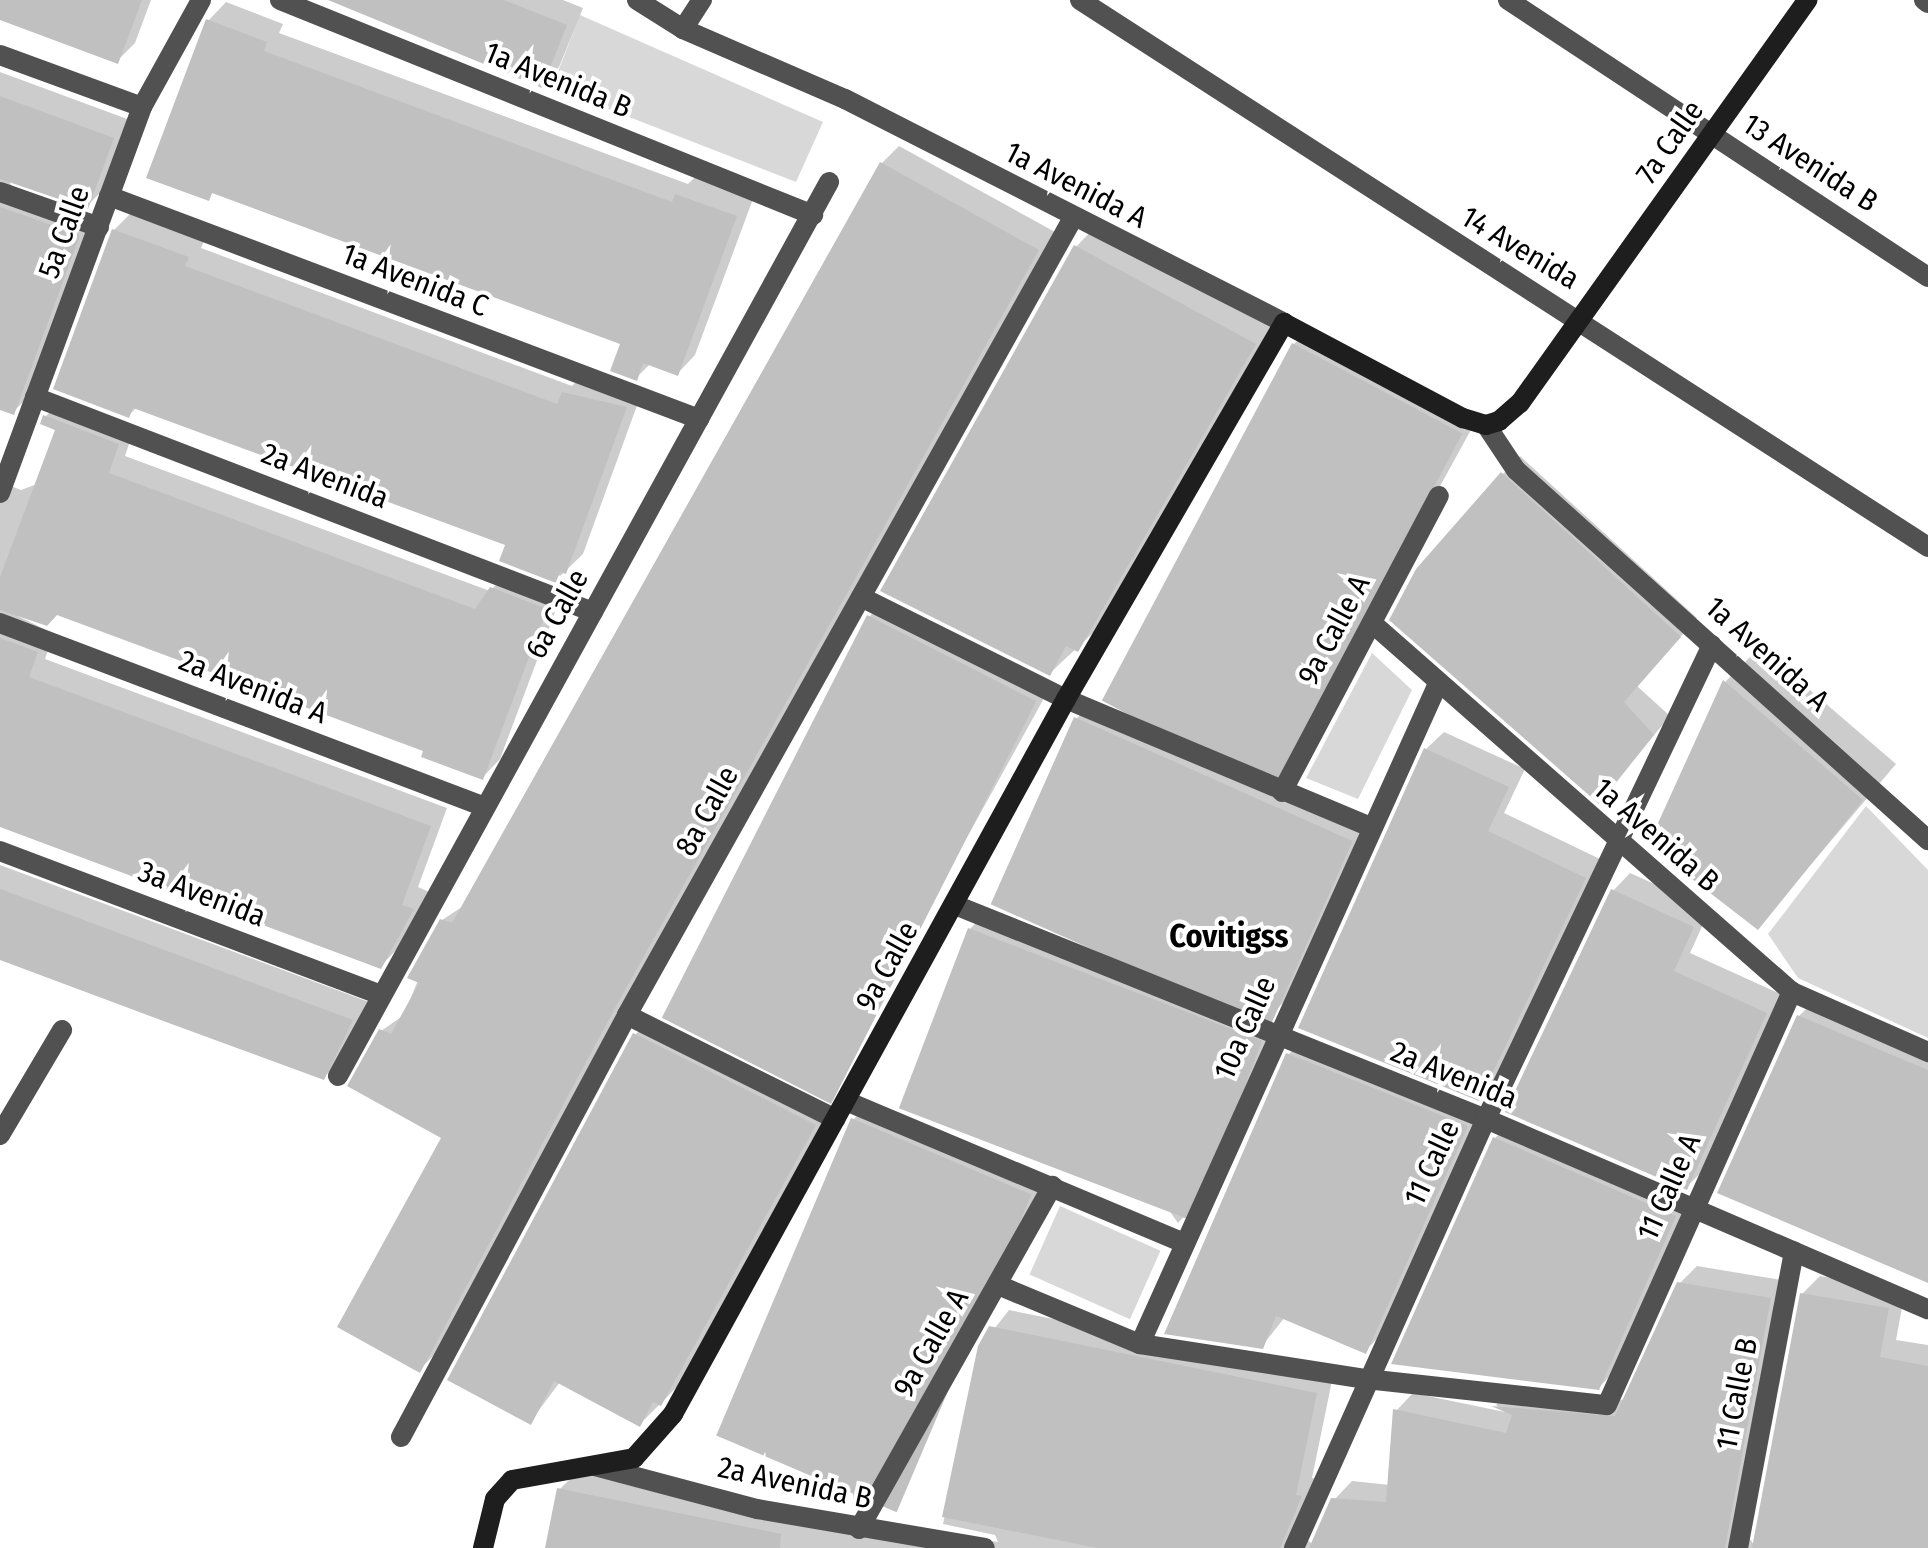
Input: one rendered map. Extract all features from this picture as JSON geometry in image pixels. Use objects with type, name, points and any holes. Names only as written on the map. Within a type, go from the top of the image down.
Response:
[{"type":"main road","name":"7a Calle","points":[[1580,319],[1807,0]]},
{"type":"main road","points":[[1486,425],[1520,403],[1580,319]]},
{"type":"main road","name":"1a Avenida A","points":[[1284,323],[1486,425]]},
{"type":"main road","name":"9a Calle","points":[[483,1548],[495,1500],[512,1480],[634,1458],[658,1438],[1066,699],[1284,323]]},
{"type":"street","name":"5a Calle","points":[[0,493],[6,461],[36,397],[142,107],[184,20],[201,0]]},
{"type":"street","name":"1a Avenida B","points":[[280,0],[813,215]]},
{"type":"street","name":"1a Avenida A","points":[[637,0],[683,29],[846,99],[1284,323]]},
{"type":"street","points":[[683,29],[702,0]]},
{"type":"street","name":"14 Avenida","points":[[1080,0],[1928,546]]},
{"type":"street","name":"13 Avenida B","points":[[1508,0],[1928,277]]},
{"type":"street","points":[[0,54],[142,107]]},
{"type":"street","name":"6a Calle","points":[[338,1076],[829,182]]},
{"type":"street","points":[[0,192],[98,226]]},
{"type":"street","name":"1a Avenida C","points":[[109,196],[700,419]]},
{"type":"street","name":"8a Calle","points":[[401,1437],[627,1015],[1074,218]]},
{"type":"street","name":"2a Avenida","points":[[36,397],[593,612]]},
{"type":"street","name":"1a Avenida A","points":[[1486,425],[1516,470],[1928,840]]},
{"type":"street","name":"9a Calle A","points":[[1282,792],[1438,496]]},
{"type":"street","points":[[861,597],[1066,699],[1371,826]]},
{"type":"street","name":"2a Avenida A","points":[[0,623],[485,807]]},
{"type":"street","name":"1a Avenida B","points":[[1372,623],[1436,686],[1792,992],[1928,1052]]},
{"type":"street","name":"11 Calle","points":[[1294,1548],[1366,1379],[1486,1119],[1616,839],[1712,645]]},
{"type":"street","name":"10a Calle","points":[[1140,1344],[1274,1035],[1436,686]]},
{"type":"street","name":"3a Avenida","points":[[0,851],[381,995]]},
{"type":"street","name":"2a Avenida","points":[[955,906],[1486,1119],[1928,1309]]},
{"type":"street","name":"11 Calle A","points":[[1366,1379],[1604,1406],[1792,992]]},
{"type":"street","points":[[627,1015],[841,1110],[1052,1186],[1184,1244]]},
{"type":"street","points":[[0,1135],[62,1030]]},
{"type":"street","name":"9a Calle A","points":[[860,1528],[1052,1186]]},
{"type":"street","name":"11 Calle B","points":[[1738,1548],[1794,1251]]},
{"type":"street","points":[[998,1284],[1140,1344],[1366,1379]]},
{"type":"street","name":"2a Avenida B","points":[[596,1466],[860,1528],[986,1548]]},
{"type":"shaded area","points":[[580,15],[823,122],[796,182],[552,87]]},
{"type":"shaded area","points":[[1372,653],[1412,690],[1358,799],[1306,778]]},
{"type":"shaded area","points":[[1866,806],[1928,870],[1928,1038],[1798,978],[1768,934]]},
{"type":"shaded area","points":[[1060,1206],[1160,1251],[1130,1319],[1029,1275]]},
{"type":"building","points":[[0,0],[142,0],[118,64],[0,20]]},
{"type":"building","points":[[328,0],[504,0],[567,25],[542,88]]},
{"type":"building","points":[[206,19],[267,42],[264,51],[672,202],[675,194],[737,216],[678,376],[643,363],[637,381],[610,371],[620,344],[212,193],[209,201],[146,178]]},
{"type":"building","points":[[0,96],[114,138],[88,209],[0,179]]},
{"type":"building","points":[[880,162],[1039,250],[615,1008],[420,1373],[337,1327],[441,1138],[347,1086],[379,1029],[391,1034],[419,983],[407,978],[440,919],[452,923]]},
{"type":"building","points":[[0,207],[80,235],[14,415],[0,410]]},
{"type":"building","points":[[112,229],[189,257],[185,266],[557,404],[562,392],[627,407],[566,574],[560,572],[556,583],[499,561],[505,545],[133,408],[129,418],[53,389]]},
{"type":"building","points":[[1074,245],[1256,344],[1078,652],[1066,646],[1050,676],[880,591]]},
{"type":"building","points":[[1292,343],[1462,434],[1272,791],[1102,701]]},
{"type":"building","points":[[43,415],[119,444],[109,473],[475,609],[490,587],[547,609],[483,780],[421,757],[423,751],[57,615],[47,626],[0,610],[0,577],[55,430],[40,424]]},
{"type":"building","points":[[1501,472],[1681,637],[1624,702],[1654,735],[1599,804],[1389,620],[1416,569]]},
{"type":"building","points":[[867,615],[1036,701],[831,1104],[662,1018]]},
{"type":"building","points":[[0,638],[38,652],[29,677],[431,826],[402,905],[414,909],[381,969],[0,827]]},
{"type":"building","points":[[1723,680],[1863,800],[1758,930],[1648,845]]},
{"type":"building","points":[[1074,717],[1353,841],[1269,1028],[991,904]]},
{"type":"building","points":[[1424,748],[1509,787],[1488,831],[1586,878],[1479,1101],[1298,1028]]},
{"type":"building","points":[[0,889],[353,1020],[324,1080],[166,1022],[0,960]]},
{"type":"building","points":[[1611,889],[1694,927],[1674,971],[1767,1013],[1687,1190],[1505,1112]]},
{"type":"building","points":[[968,928],[1262,1041],[1193,1221],[899,1108]]},
{"type":"building","points":[[1797,1015],[1928,1070],[1928,1283],[1717,1193]]},
{"type":"building","points":[[633,1033],[816,1125],[661,1406],[653,1402],[640,1427],[554,1381],[531,1425],[447,1380]]},
{"type":"building","points":[[1286,1053],[1468,1126],[1366,1354],[1276,1316],[1263,1349],[1164,1334]]},
{"type":"building","points":[[851,1118],[1031,1195],[897,1512],[716,1436]]},
{"type":"building","points":[[1493,1137],[1676,1216],[1599,1390],[1391,1364]]},
{"type":"building","points":[[1677,1282],[1771,1298],[1725,1548],[1309,1548],[1331,1498],[1386,1502],[1393,1409],[1506,1433],[1512,1415],[1491,1406],[1615,1416]]},
{"type":"building","points":[[1800,1293],[1889,1308],[1880,1357],[1928,1366],[1928,1548],[1752,1548]]},
{"type":"building","points":[[989,1326],[1317,1393],[1296,1495],[1302,1496],[1280,1548],[1097,1548],[942,1517],[978,1346]]},
{"type":"building","points":[[557,1488],[781,1534],[780,1548],[545,1548]]},
{"type":"district","name":"Covitigss","points":[[1229,936]]}]
